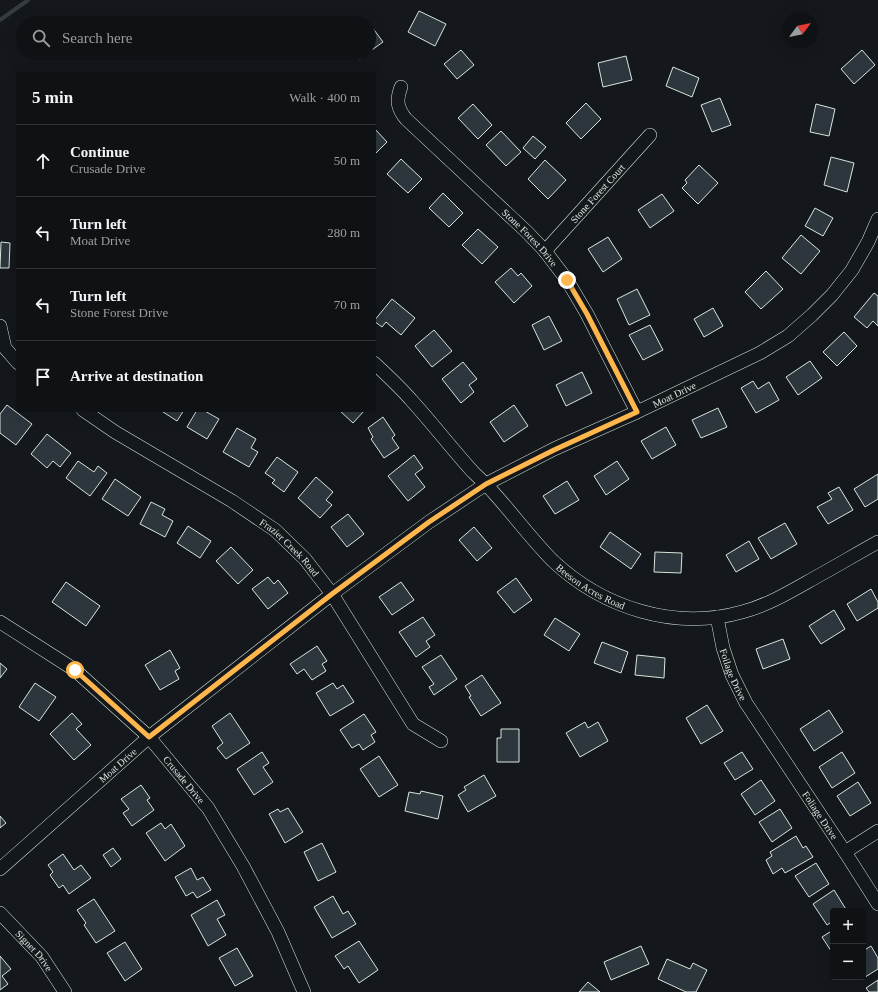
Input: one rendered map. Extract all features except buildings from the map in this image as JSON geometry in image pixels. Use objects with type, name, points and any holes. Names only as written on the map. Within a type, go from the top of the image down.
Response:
[{"type":"street","name":"Stone Forest Drive","points":[[401,87],[398,94],[398,104],[406,119],[527,232],[545,251],[567,280],[587,314],[637,412]]},
{"type":"street","name":"Stone Forest Court","points":[[545,251],[650,135]]},
{"type":"street","name":"Moat Drive","points":[[0,869],[149,737],[332,594],[429,522],[486,484],[554,450],[760,353],[788,336],[832,296],[852,270],[868,242],[878,219]]},
{"type":"street","points":[[0,326],[5,348],[16,360]]},
{"type":"street","name":"Beeson Acres Road","points":[[376,365],[410,399],[473,472],[486,484],[553,560],[572,577],[593,592],[620,605],[642,612],[668,617],[717,617],[741,612],[783,596],[878,542]]},
{"type":"street","name":"Frazier Creek Road","points":[[86,412],[115,432],[232,501],[275,530],[306,560],[332,594],[413,724],[441,741]]},
{"type":"street","name":"Foilage Drive","points":[[717,617],[732,675],[746,704],[761,727]]},
{"type":"street","name":"Crusade Drive","points":[[0,622],[75,670],[149,737],[208,808],[243,866],[278,932],[304,992]]},
{"type":"street","name":"Foliage Drive","points":[[761,727],[878,904]]},
{"type":"street","points":[[845,852],[878,831]]},
{"type":"street","name":"Signet Drive","points":[[0,913],[42,958],[65,992]]},
{"type":"waterway","points":[[0,20],[28,0]]},
{"type":"route","points":[[75,670],[149,737],[332,594],[429,522],[486,484],[554,450],[637,412],[587,314],[567,280]]}]
